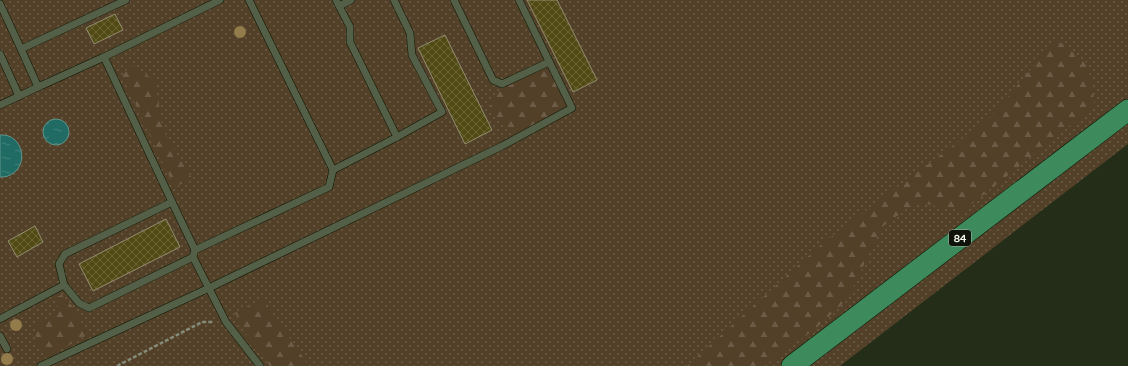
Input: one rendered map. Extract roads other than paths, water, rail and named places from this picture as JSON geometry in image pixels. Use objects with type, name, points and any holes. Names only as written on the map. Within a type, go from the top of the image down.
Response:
[{"type":"main road","name":"84","points":[[792,366],[1128,110]]},
{"type":"lane","points":[[21,49],[126,0]]},
{"type":"lane","points":[[0,105],[104,57],[220,0]]},
{"type":"lane","points":[[172,202],[65,254],[59,264],[64,285],[80,303],[89,308],[328,187],[333,170],[249,0]]},
{"type":"lane","points":[[351,0],[338,3],[350,27],[350,42],[397,137]]},
{"type":"lane","points":[[333,170],[442,112],[412,55],[410,32],[394,0]]},
{"type":"lane","points":[[454,0],[492,80],[502,84],[549,62]]},
{"type":"lane","points":[[41,366],[209,288],[502,146],[572,108],[519,0]]},
{"type":"lane","points":[[0,4],[38,87]]},
{"type":"lane","points":[[0,54],[19,96]]},
{"type":"lane","points":[[104,57],[172,202],[209,288],[226,322],[260,366]]},
{"type":"lane","points":[[0,319],[64,285]]},
{"type":"lane","points":[[0,336],[7,349]]},
{"type":"water","points":[[56,119],[65,123],[69,132],[65,141],[56,145],[47,141],[43,132],[47,123]]},
{"type":"water","points":[[0,135],[8,136],[19,144],[22,158],[16,171],[9,176],[4,177],[0,177]]}]
